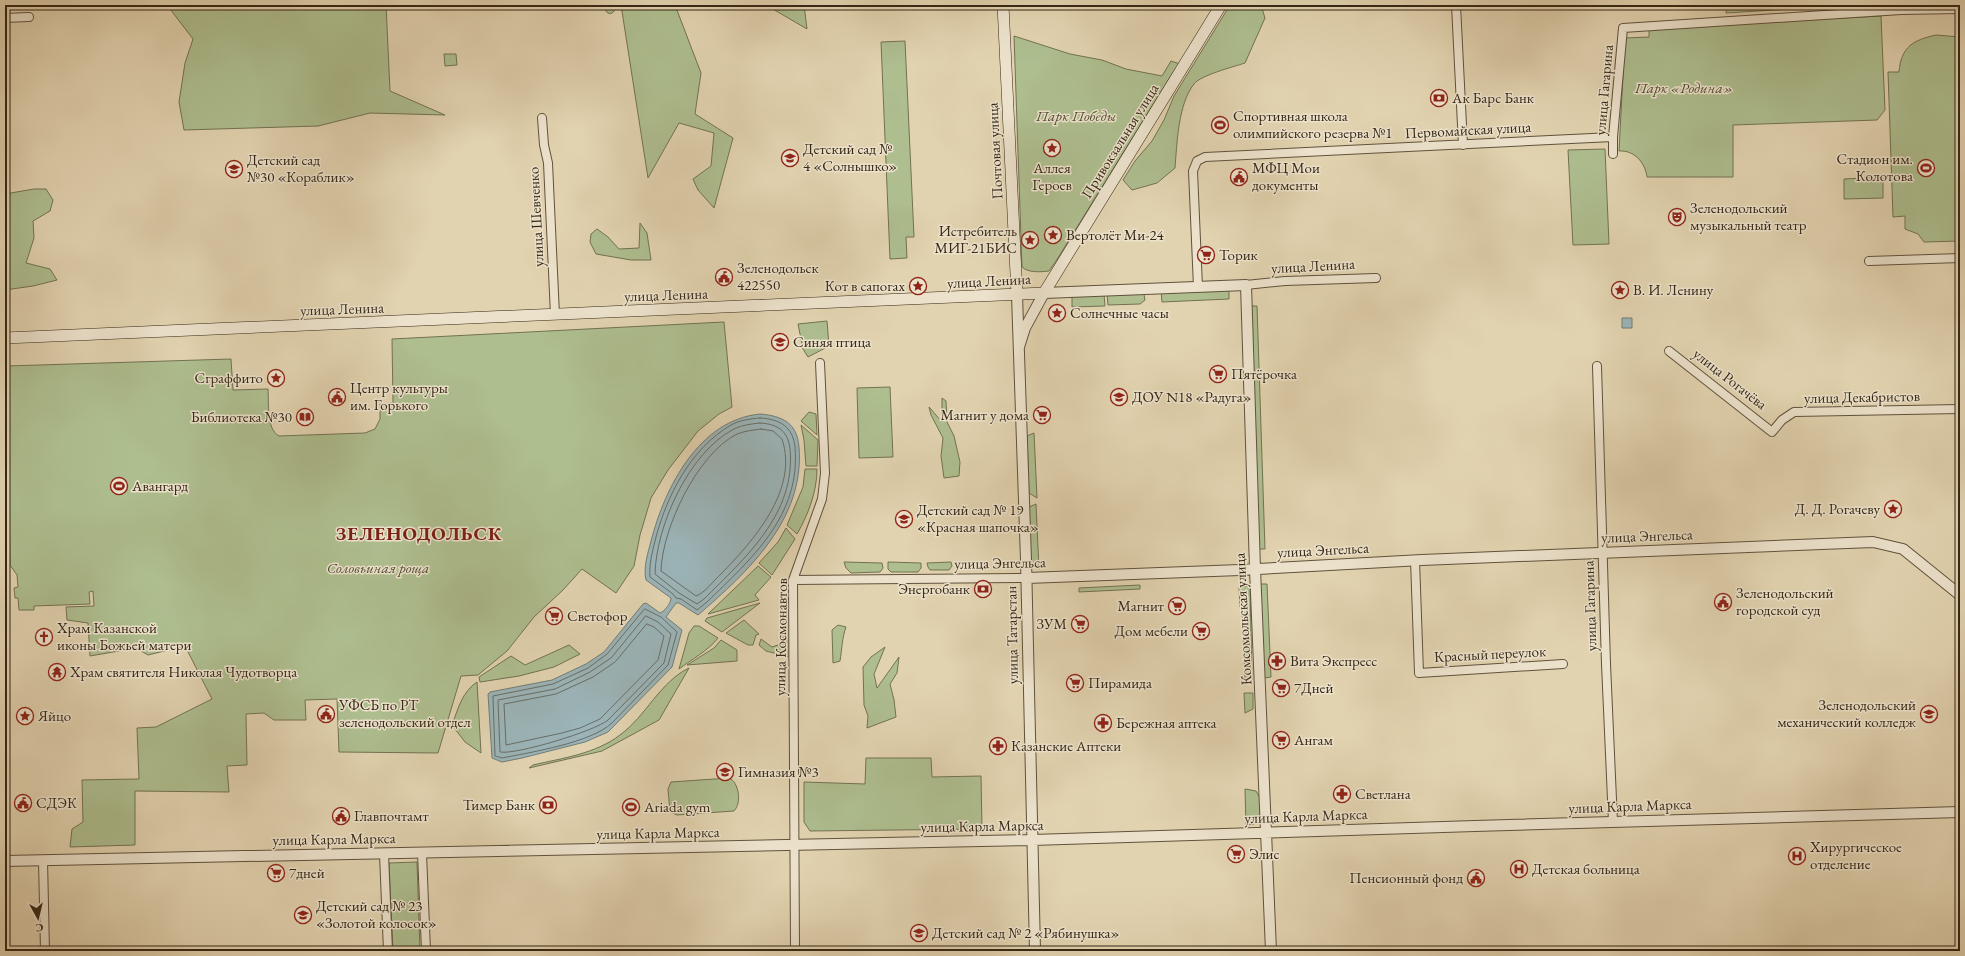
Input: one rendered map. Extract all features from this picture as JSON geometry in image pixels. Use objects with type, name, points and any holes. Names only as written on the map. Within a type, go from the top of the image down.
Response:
[{"type":"main road","name":"Почтовая улица","points":[[1003,5],[1017,295]]},
{"type":"main road","name":"Привокзальная улица","points":[[1044,293],[1221,5]]},
{"type":"main road","name":"улица Ленина","points":[[5,338],[1044,293]]},
{"type":"street","points":[[1456,5],[1463,145]]},
{"type":"street","points":[[1923,7],[1960,9]]},
{"type":"street","name":"улица Гагарина","points":[[1613,154],[1613,137],[1623,28],[1923,7]]},
{"type":"street","points":[[5,18],[29,17]]},
{"type":"street","name":"улица Шевченко","points":[[542,118],[544,145],[548,163],[555,315]]},
{"type":"street","name":"Первомайская улица","points":[[1198,286],[1193,170],[1197,161],[1205,157],[1613,137]]},
{"type":"street","points":[[1869,261],[1960,258]]},
{"type":"street","name":"улица Ленина","points":[[1044,293],[1376,278]]},
{"type":"street","name":"Комсомольская улица","points":[[1246,285],[1255,569],[1271,951]]},
{"type":"street","points":[[1019,347],[1025,328],[1044,293]]},
{"type":"street","name":"улица Татарстан","points":[[1017,295],[1026,578],[1035,951]]},
{"type":"street","name":"улица Рогачёва","points":[[1669,350],[1772,432]]},
{"type":"street","name":"улица Космонавтов","points":[[795,951],[793,580],[822,499],[825,449],[820,363]]},
{"type":"street","name":"улица Гагарина","points":[[1597,366],[1602,553],[1613,822]]},
{"type":"street","name":"улица Декабристов","points":[[1772,432],[1782,420],[1794,412],[1960,409]]},
{"type":"street","name":"улица Энгельса","points":[[793,580],[1026,578],[1255,569],[1415,560],[1873,542],[1903,549],[1960,595]]},
{"type":"street","name":"Красный переулок","points":[[1415,560],[1419,673],[1564,664]]},
{"type":"street","name":"улица Карла Маркса","points":[[5,861],[1032,840],[1960,812]]},
{"type":"street","points":[[422,853],[426,951]]},
{"type":"street","points":[[384,854],[388,951]]},
{"type":"street","points":[[44,860],[45,951]]},
{"type":"green space","points":[[167,5],[386,5],[390,91],[445,115],[370,113],[318,126],[184,130],[179,102],[185,63],[193,39]]},
{"type":"green space","points":[[608,5],[612,5],[614,9],[612,13],[608,13],[606,11],[606,7]]},
{"type":"green space","points":[[621,5],[675,5],[701,73],[695,114],[733,138],[714,208],[698,190],[693,179],[711,166],[714,133],[679,123],[648,178]]},
{"type":"green space","points":[[766,5],[804,5],[807,29]]},
{"type":"green space","points":[[1230,5],[1261,5],[1265,18],[1245,63],[1210,74],[1194,84],[1189,92],[1181,113],[1175,168],[1157,183],[1132,190],[1123,180],[1135,161],[1152,141],[1164,120],[1174,96]]},
{"type":"green space","points":[[1727,5],[1854,5],[1726,13]]},
{"type":"green space","name":"Парк «Родина»","points":[[1881,16],[1885,110],[1877,120],[1733,125],[1733,177],[1647,177],[1644,166],[1638,158],[1624,151],[1619,151],[1625,38],[1649,37],[1649,28]]},
{"type":"green space","name":"Стадион им. Колотова","points":[[1936,35],[1960,37],[1960,241],[1924,242],[1918,234],[1905,229],[1905,216],[1893,217],[1888,72],[1899,72],[1902,56],[1915,42]]},
{"type":"green space","name":"Парк Победы","points":[[1014,36],[1070,54],[1102,60],[1126,69],[1162,76],[1171,61],[1180,64],[1172,74],[1049,271],[1031,271],[1022,267]]},
{"type":"green space","points":[[905,41],[914,237],[906,237],[907,258],[890,259],[881,42]]},
{"type":"green space","points":[[444,54],[456,54],[457,65],[445,66]]},
{"type":"green space","points":[[1605,149],[1609,244],[1573,245],[1568,150]]},
{"type":"green space","points":[[1883,177],[1883,198],[1844,199],[1844,179]]},
{"type":"green space","points":[[34,189],[46,189],[53,200],[50,211],[33,221],[34,238],[26,263],[50,269],[57,280],[33,286],[5,290],[5,194]]},
{"type":"green space","points":[[640,223],[647,233],[651,260],[631,260],[596,254],[590,242],[591,234],[597,229],[608,237],[619,249],[639,248]]},
{"type":"green space","points":[[1229,288],[1229,299],[1162,302],[1161,291]]},
{"type":"green space","points":[[1107,293],[1144,294],[1145,300],[1140,304],[1108,305]]},
{"type":"green space","points":[[1104,294],[1105,306],[1072,307],[1072,295]]},
{"type":"green space","points":[[1250,306],[1257,306],[1265,549],[1258,549]]},
{"type":"green space","points":[[827,321],[829,346],[808,357],[803,349],[798,324]]},
{"type":"green space","name":"Соловьиная роща","points":[[724,322],[732,407],[719,414],[698,431],[668,470],[651,498],[640,535],[634,566],[616,593],[582,569],[563,590],[534,617],[507,651],[478,675],[461,676],[438,753],[339,752],[337,699],[305,700],[306,720],[274,720],[264,713],[246,714],[247,765],[227,766],[229,792],[135,791],[135,845],[70,847],[72,829],[83,822],[82,780],[139,779],[137,728],[156,727],[212,699],[185,646],[148,655],[136,648],[90,656],[88,623],[67,620],[66,607],[94,606],[93,591],[89,592],[90,604],[34,606],[34,610],[19,610],[18,598],[15,598],[14,588],[18,587],[17,575],[10,565],[7,366],[231,359],[233,390],[268,389],[270,422],[275,433],[279,436],[365,433],[375,429],[380,419],[380,404],[393,403],[392,339]]},
{"type":"green space","points":[[890,387],[893,457],[859,458],[857,388]]},
{"type":"green space","points":[[942,398],[946,401],[947,422],[954,436],[960,462],[959,476],[944,478],[941,456],[943,438],[931,415],[929,407],[942,422]]},
{"type":"green space","points":[[809,412],[816,414],[817,435],[801,421]]},
{"type":"green space","points":[[801,425],[818,440],[817,466],[806,466]]},
{"type":"green space","points":[[1034,433],[1037,498],[1029,493],[1027,436]]},
{"type":"green space","points":[[805,469],[817,469],[817,478],[814,495],[805,519],[797,534],[787,525],[803,487]]},
{"type":"green space","points":[[1036,504],[1039,569],[1031,564],[1029,507]]},
{"type":"green space","points":[[786,528],[795,539],[772,575],[759,563],[778,542]]},
{"type":"green space","points":[[844,562],[882,563],[883,568],[880,572],[851,573],[846,568]]},
{"type":"green space","points":[[888,562],[921,563],[921,568],[918,572],[891,572],[888,569]]},
{"type":"green space","points":[[951,562],[952,566],[949,570],[930,570],[927,563]]},
{"type":"green space","points":[[758,566],[771,577],[755,595],[759,600],[708,614]]},
{"type":"green space","points":[[1260,584],[1267,584],[1271,677],[1264,678]]},
{"type":"green space","points":[[1140,585],[1140,589],[1079,592],[1079,588]]},
{"type":"green space","points":[[1250,586],[1252,680],[1245,680],[1242,607],[1240,607],[1239,587]]},
{"type":"green space","points":[[787,596],[790,602],[789,657],[766,651],[759,645],[761,639],[772,647],[781,644],[783,638],[783,597]]},
{"type":"green space","points":[[760,603],[722,632],[705,621],[707,618]]},
{"type":"green space","points":[[744,620],[759,634],[756,635],[753,645],[748,645],[726,633]]},
{"type":"green space","points":[[838,625],[846,627],[840,661],[833,663],[832,630]]},
{"type":"green space","points":[[694,626],[699,626],[718,638],[705,651],[679,669],[689,633]]},
{"type":"green space","points":[[721,640],[737,650],[737,661],[687,665],[714,648]]},
{"type":"green space","points":[[569,645],[580,654],[554,667],[519,676],[480,682],[479,677],[511,656],[525,665]]},
{"type":"green space","points":[[885,647],[874,674],[877,688],[899,657],[897,673],[890,684],[896,717],[867,728],[868,716],[864,705],[863,667],[871,657]]},
{"type":"green space","points":[[689,668],[659,720],[602,751],[529,768],[533,765],[589,751],[600,747],[620,735],[638,718],[661,690],[679,674]]},
{"type":"green space","points":[[477,682],[481,753],[465,742],[452,725],[464,696]]},
{"type":"green space","points":[[1244,693],[1253,693],[1253,709],[1245,713]]},
{"type":"green space","points":[[866,758],[931,758],[932,777],[981,776],[982,829],[810,831],[804,822],[804,782],[865,784]]},
{"type":"green space","points":[[729,778],[737,788],[739,798],[734,811],[677,815],[670,812],[668,789],[671,782]]},
{"type":"green space","points":[[1245,789],[1256,791],[1260,798],[1260,820],[1254,824],[1246,825]]},
{"type":"green space","points":[[417,862],[420,951],[393,951],[389,863]]},
{"type":"water","points":[[1622,318],[1632,318],[1632,328],[1622,328]]},
{"type":"water","points":[[760,414],[776,417],[787,422],[795,432],[799,447],[798,473],[793,498],[783,520],[770,542],[736,581],[698,615],[679,603],[676,603],[666,617],[682,630],[672,667],[608,732],[585,742],[522,758],[502,762],[492,758],[488,694],[490,692],[552,680],[586,664],[604,652],[643,604],[646,603],[660,613],[664,611],[671,598],[646,580],[645,570],[651,541],[665,499],[688,460],[702,443],[719,429],[738,419]]},
{"type":"place","name":"Ак Барс Банк","points":[[1439,98]]},
{"type":"place","name":"Спортивная школа олимпийского резерва №1","points":[[1220,125]]},
{"type":"place","name":"Аллея Героев","points":[[1052,148]]},
{"type":"place","name":"Детский сад № 4 «Солнышко»","points":[[790,158]]},
{"type":"place","name":"Стадион им. Колотова","points":[[1926,168]]},
{"type":"place","name":"Детский сад №30 «Кораблик»","points":[[234,169]]},
{"type":"place","name":"МФЦ Мои документы","points":[[1239,177]]},
{"type":"place","name":"Зеленодольский музыкальный театр","points":[[1677,217]]},
{"type":"place","name":"Вертолёт Ми-24","points":[[1053,235]]},
{"type":"place","name":"Истребитель МИГ-21БИС","points":[[1030,240]]},
{"type":"place","name":"Торик","points":[[1206,255]]},
{"type":"place","name":"Зеленодольск 422550","points":[[724,277]]},
{"type":"place","name":"Кот в сапогах","points":[[918,286]]},
{"type":"place","name":"В. И. Ленину","points":[[1620,290]]},
{"type":"place","name":"Солнечные часы","points":[[1057,313]]},
{"type":"place","name":"Синяя птица","points":[[780,342]]},
{"type":"place","name":"Пятёрочка","points":[[1218,374]]},
{"type":"place","name":"Сграффито","points":[[276,378]]},
{"type":"place","name":"Центр культуры им. Горького","points":[[337,397]]},
{"type":"place","name":"ДОУ N18 «Радуга»","points":[[1119,397]]},
{"type":"place","name":"Магнит у дома","points":[[1042,415]]},
{"type":"place","name":"Библиотека №30","points":[[305,417]]},
{"type":"place","name":"Авангард","points":[[119,486]]},
{"type":"place","name":"Д. Д. Рогачеву","points":[[1893,509]]},
{"type":"place","name":"Детский сад № 19 «Красная шапочка»","points":[[904,519]]},
{"type":"place","name":"Энергобанк","points":[[983,589]]},
{"type":"place","name":"Зеленодольский городской суд","points":[[1723,602]]},
{"type":"place","name":"Магнит","points":[[1177,606]]},
{"type":"place","name":"Светофор","points":[[554,616]]},
{"type":"place","name":"ЗУМ","points":[[1080,624]]},
{"type":"place","name":"Дом мебели","points":[[1201,631]]},
{"type":"place","name":"Храм Казанской иконы Божьей матери","points":[[44,637]]},
{"type":"place","name":"Вита Экспресс","points":[[1277,661]]},
{"type":"place","name":"Храм святителя Николая Чудотворца","points":[[57,672]]},
{"type":"place","name":"Пирамида","points":[[1075,683]]},
{"type":"place","name":"7Дней","points":[[1281,688]]},
{"type":"place","name":"УФСБ по РТ зеленодольский отдел","points":[[326,714]]},
{"type":"place","name":"Зеленодольский механический колледж","points":[[1929,714]]},
{"type":"place","name":"Яйцо","points":[[25,716]]},
{"type":"place","name":"Бережная аптека","points":[[1103,723]]},
{"type":"place","name":"Ангам","points":[[1281,740]]},
{"type":"place","name":"Казанские Аптеки","points":[[998,746]]},
{"type":"place","name":"Гимназия №3","points":[[725,772]]},
{"type":"place","name":"Светлана","points":[[1342,794]]},
{"type":"place","name":"СДЭК","points":[[23,803]]},
{"type":"place","name":"Тимер Банк","points":[[548,805]]},
{"type":"place","name":"Ariada gym","points":[[631,807]]},
{"type":"place","name":"Главпочтамт","points":[[341,816]]},
{"type":"place","name":"Элис","points":[[1236,854]]},
{"type":"place","name":"Хирургическое отделение","points":[[1797,856]]},
{"type":"place","name":"Детская больница","points":[[1519,869]]},
{"type":"place","name":"7дней","points":[[276,873]]},
{"type":"place","name":"Пенсионный фонд","points":[[1476,878]]},
{"type":"place","name":"Детский сад № 23 «Золотой колосок»","points":[[303,915]]},
{"type":"place","name":"Детский сад № 2 «Рябинушка»","points":[[919,933]]},
{"type":"district","name":"ЗЕЛЕНОДОЛЬСК","points":[[419,533]]}]
